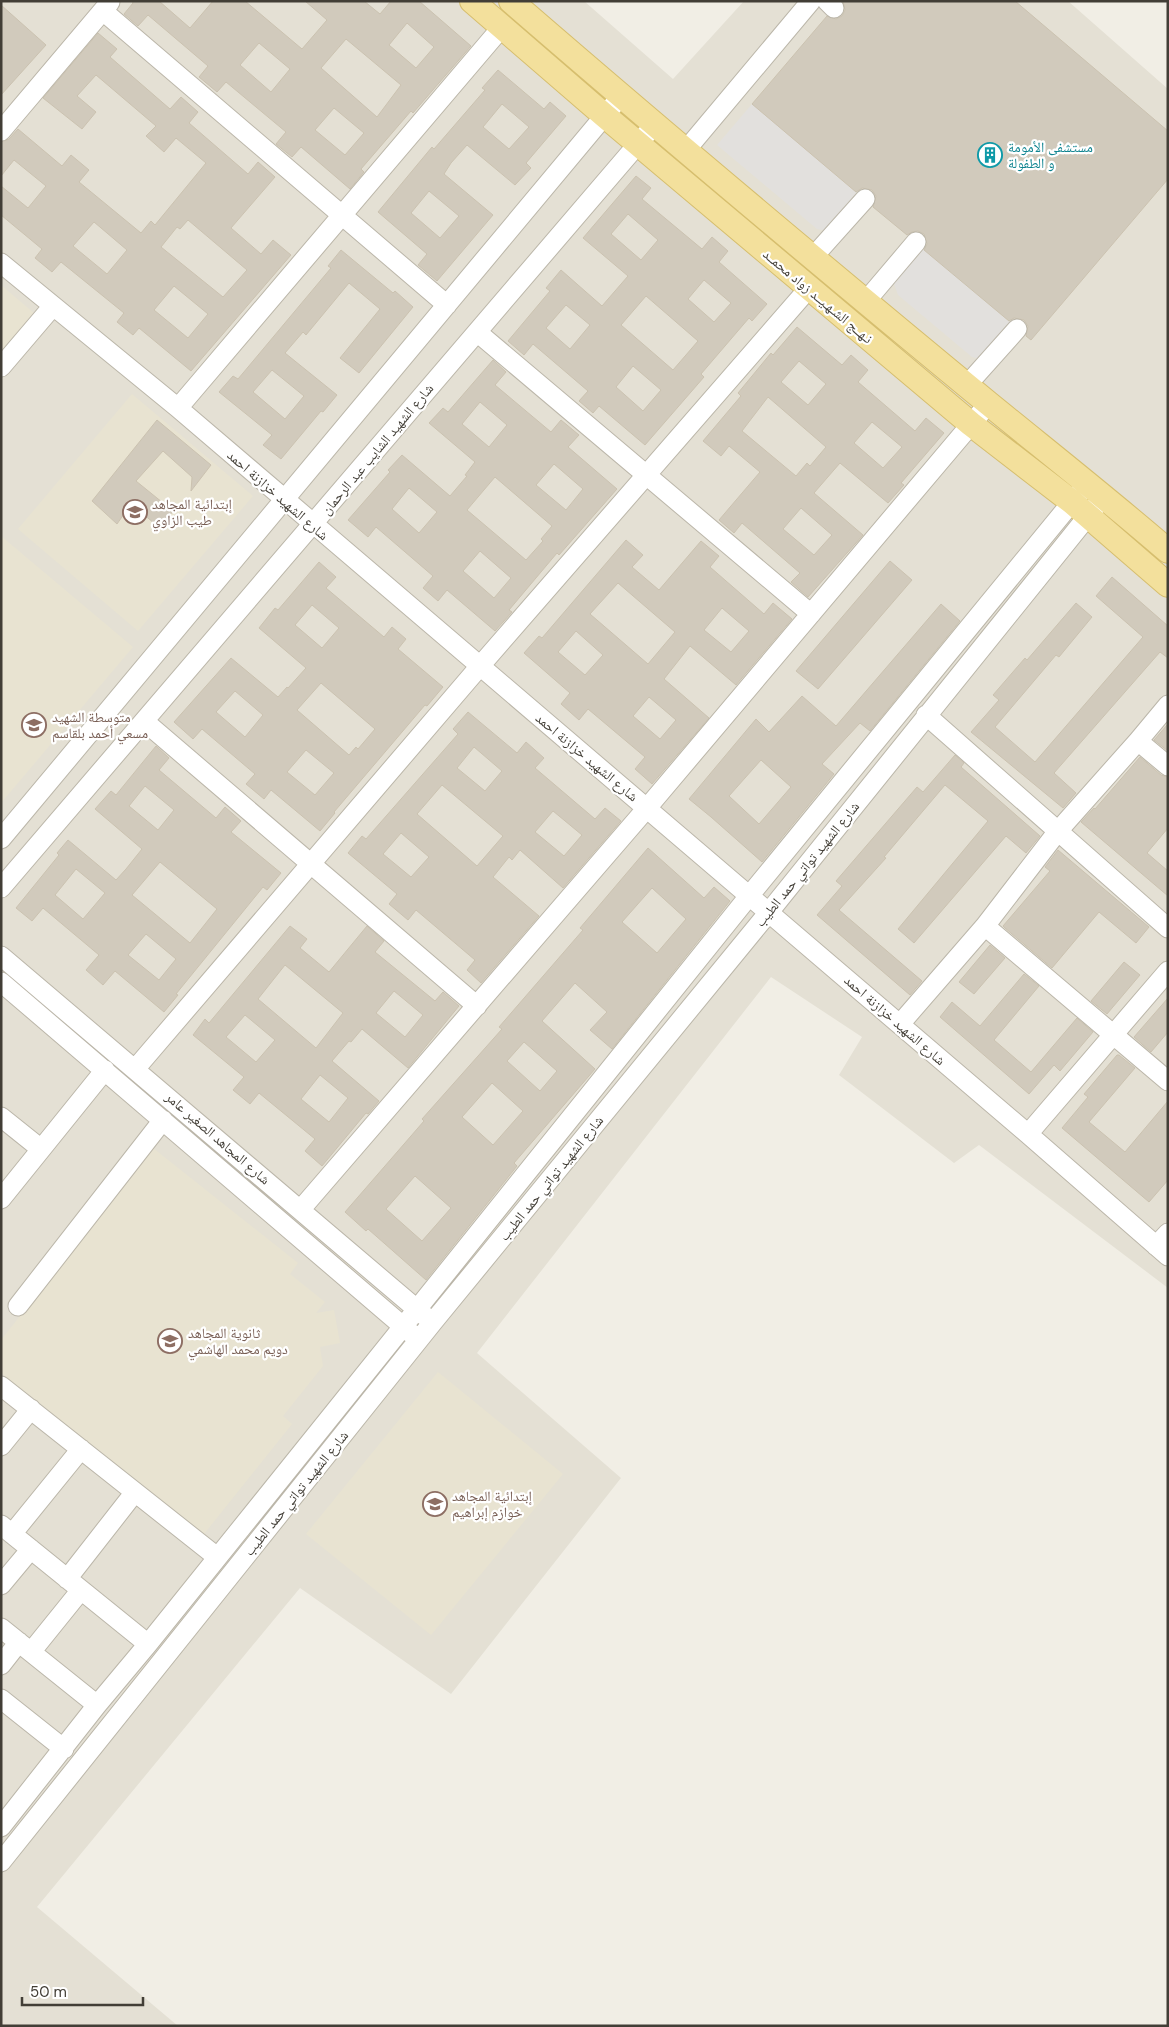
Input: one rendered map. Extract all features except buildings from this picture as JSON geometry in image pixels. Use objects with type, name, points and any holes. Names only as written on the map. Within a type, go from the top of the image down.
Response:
[{"type":"main road","name":"نـهــج الشـهـيــد زواد محمــد","points":[[472,1],[638,144],[971,424],[1080,509],[1168,585]]},
{"type":"main road","name":"نـهــج الشـهـيــد زواد محمــد","points":[[511,1],[813,257],[1096,489],[1168,551]]},
{"type":"street","points":[[686,150],[811,1]]},
{"type":"street","points":[[1,131],[107,6],[342,216],[447,305]]},
{"type":"street","points":[[178,408],[502,27]]},
{"type":"street","points":[[1,839],[621,96]]},
{"type":"street","name":"شارع الشهيد الشايب عبد الرحمان","points":[[1,888],[655,124]]},
{"type":"street","points":[[813,257],[865,199]]},
{"type":"street","points":[[866,300],[916,242]]},
{"type":"street","name":"شارع الشهيد خزازنة احمد","points":[[1,263],[178,408],[1028,1134],[1164,1245]]},
{"type":"street","points":[[136,1068],[310,863],[809,288]]},
{"type":"street","points":[[1,367],[54,306]]},
{"type":"street","points":[[968,385],[1017,329]]},
{"type":"street","points":[[477,332],[811,614]]},
{"type":"street","points":[[301,1209],[647,808],[989,403]]},
{"type":"street","name":"شارع الشهيد تواتي حمد الطيب","points":[[5,1851],[25,1832],[433,1322],[769,912],[926,715],[1096,489]]},
{"type":"street","name":"شارع الشهيد تواتي حمد الطيب","points":[[4,1820],[64,1749],[97,1705],[749,896],[1080,509]]},
{"type":"street","points":[[900,1024],[984,926],[1058,831],[1168,705]]},
{"type":"street","points":[[926,715],[1168,928]]},
{"type":"street","points":[[144,720],[477,1006]]},
{"type":"street","points":[[1138,741],[1168,766]]},
{"type":"street","points":[[984,926],[1168,1081]]},
{"type":"street","name":"شارع المجاهد الصغير عامر","points":[[1,956],[136,1068],[433,1322]]},
{"type":"street","points":[[1028,1134],[1168,971]]},
{"type":"street","name":"شارع المجاهد الصغير عامر","points":[[2,985],[105,1070],[419,1340]]},
{"type":"street","points":[[1,1198],[105,1070]]},
{"type":"street","points":[[1,1117],[41,1149]]},
{"type":"street","points":[[18,1306],[163,1120]]},
{"type":"street","points":[[1,1386],[217,1557]]},
{"type":"street","points":[[1,1446],[31,1409]]},
{"type":"street","points":[[81,1449],[7,1529],[148,1644]]},
{"type":"street","points":[[1,1664],[25,1647],[74,1584],[135,1492]]},
{"type":"street","points":[[1,1586],[31,1549]]},
{"type":"street","points":[[1,1628],[97,1705]]},
{"type":"street","points":[[1,1699],[64,1749]]},
{"type":"street","points":[[4,1820],[25,1832]]},
{"type":"shaded area","points":[[1,1],[584,1],[673,79],[744,1],[1068,1],[1168,89],[1168,1288],[979,1145],[954,1163],[839,1075],[862,1037],[771,977],[477,1353],[621,1478],[451,1694],[300,1588],[37,1907],[178,2026],[1,2026]]},
{"type":"shaded area","points":[[752,104],[858,194],[826,231],[817,229],[717,145]]},
{"type":"shaded area","points":[[923,249],[1012,324],[981,359],[972,357],[898,295],[894,284]]},
{"type":"shaded area","points":[[1,285],[35,314],[1,357]]},
{"type":"shaded area","name":"إبتدائية المجاهد طيب الزاوي","points":[[132,394],[253,496],[138,631],[18,529]]},
{"type":"shaded area","name":"متوسطة الشهيد مسعي أحمد بلقاسم","points":[[1,536],[133,647],[1,803]]},
{"type":"shaded area","name":"ثانوية المجاهد دويم محمد الهاشمي","points":[[153,1148],[298,1263],[290,1274],[325,1302],[316,1313],[334,1310],[340,1343],[320,1347],[323,1366],[283,1416],[292,1424],[204,1534],[1,1373],[1,1340]]},
{"type":"shaded area","name":"إبتدائية المجاهد خوازم إبراهيم","points":[[438,1372],[563,1474],[431,1635],[306,1534]]},
{"type":"place","name":"مستشفى الأمومة و الطفولة","points":[[990,155]]},
{"type":"place","name":"إبتدائية المجاهد طيب الزاوي","points":[[135,512]]},
{"type":"place","name":"متوسطة الشهيد مسعي أحمد بلقاسم","points":[[34,725]]},
{"type":"place","name":"ثانوية المجاهد دويم محمد الهاشمي","points":[[170,1341]]},
{"type":"place","name":"إبتدائية المجاهد خوازم إبراهيم","points":[[435,1504]]}]
